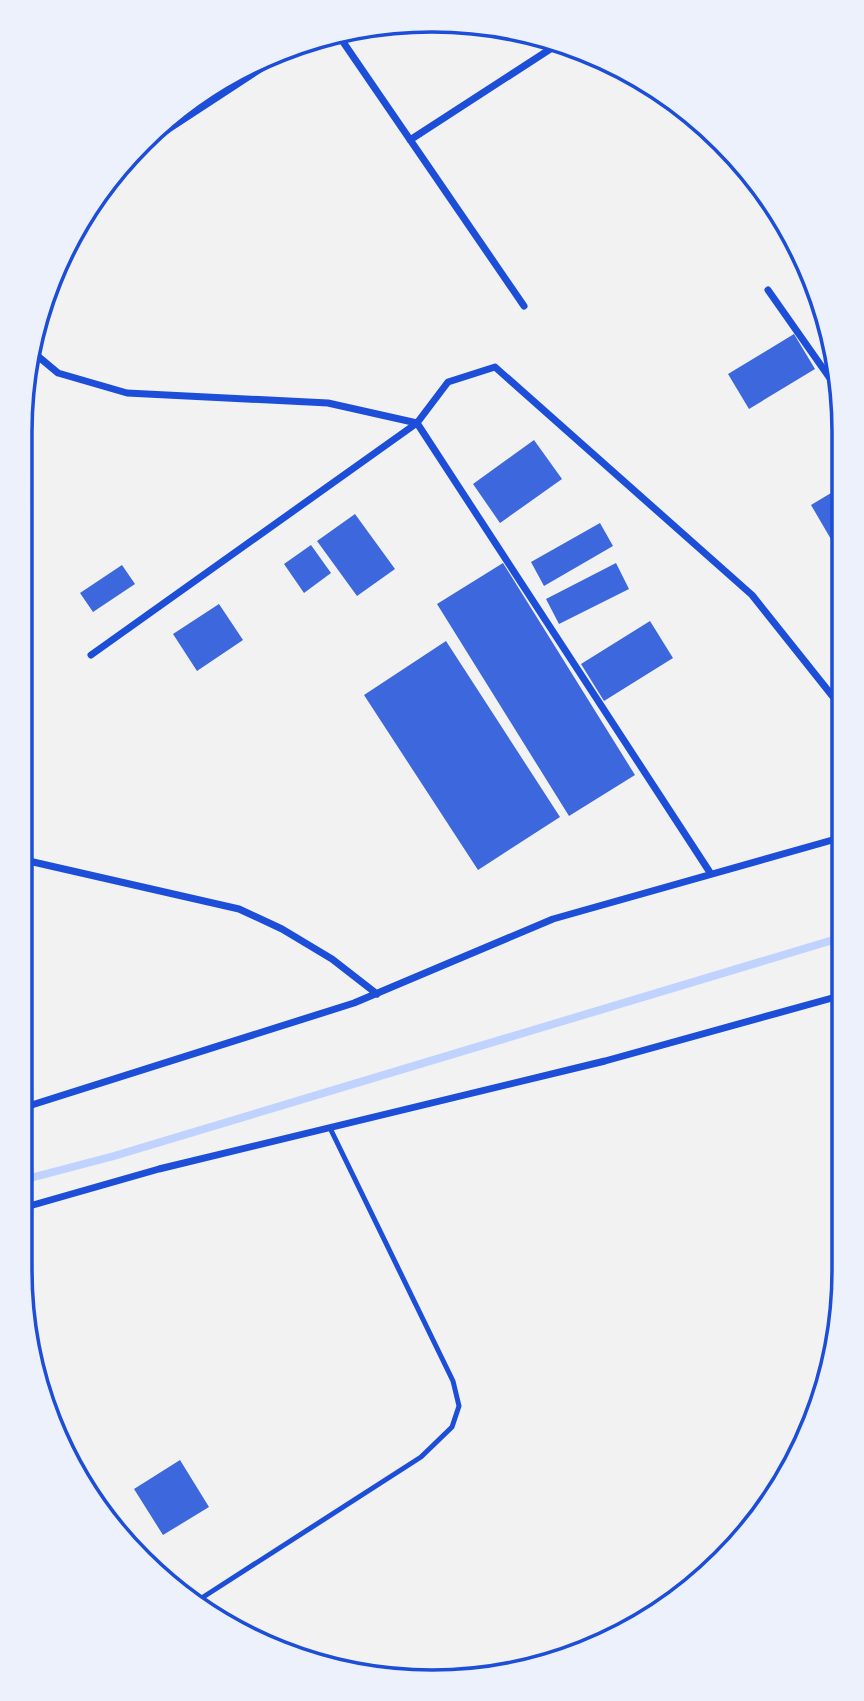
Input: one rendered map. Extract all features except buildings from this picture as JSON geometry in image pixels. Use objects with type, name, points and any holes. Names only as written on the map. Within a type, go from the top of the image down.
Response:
[{"type":"street","points":[[343,42],[524,306]]},
{"type":"street","points":[[410,140],[550,49]]},
{"type":"street","points":[[180,120],[248,77]]},
{"type":"street","points":[[768,290],[828,376]]},
{"type":"street","points":[[39,357],[58,373],[127,393],[328,403],[417,423],[711,874]]},
{"type":"street","points":[[91,655],[417,423],[448,382],[495,367],[752,595],[832,695]]},
{"type":"street","points":[[32,1105],[377,995],[553,919],[832,840]]},
{"type":"street","points":[[32,862],[239,909],[282,929],[332,960],[377,995]]},
{"type":"street","points":[[32,1205],[159,1169],[605,1061],[832,998]]},
{"type":"lane","points":[[203,1597],[421,1457],[452,1427],[459,1406],[453,1381],[330,1128]]},
{"type":"waterway","points":[[32,1178],[114,1156],[832,940]]}]
